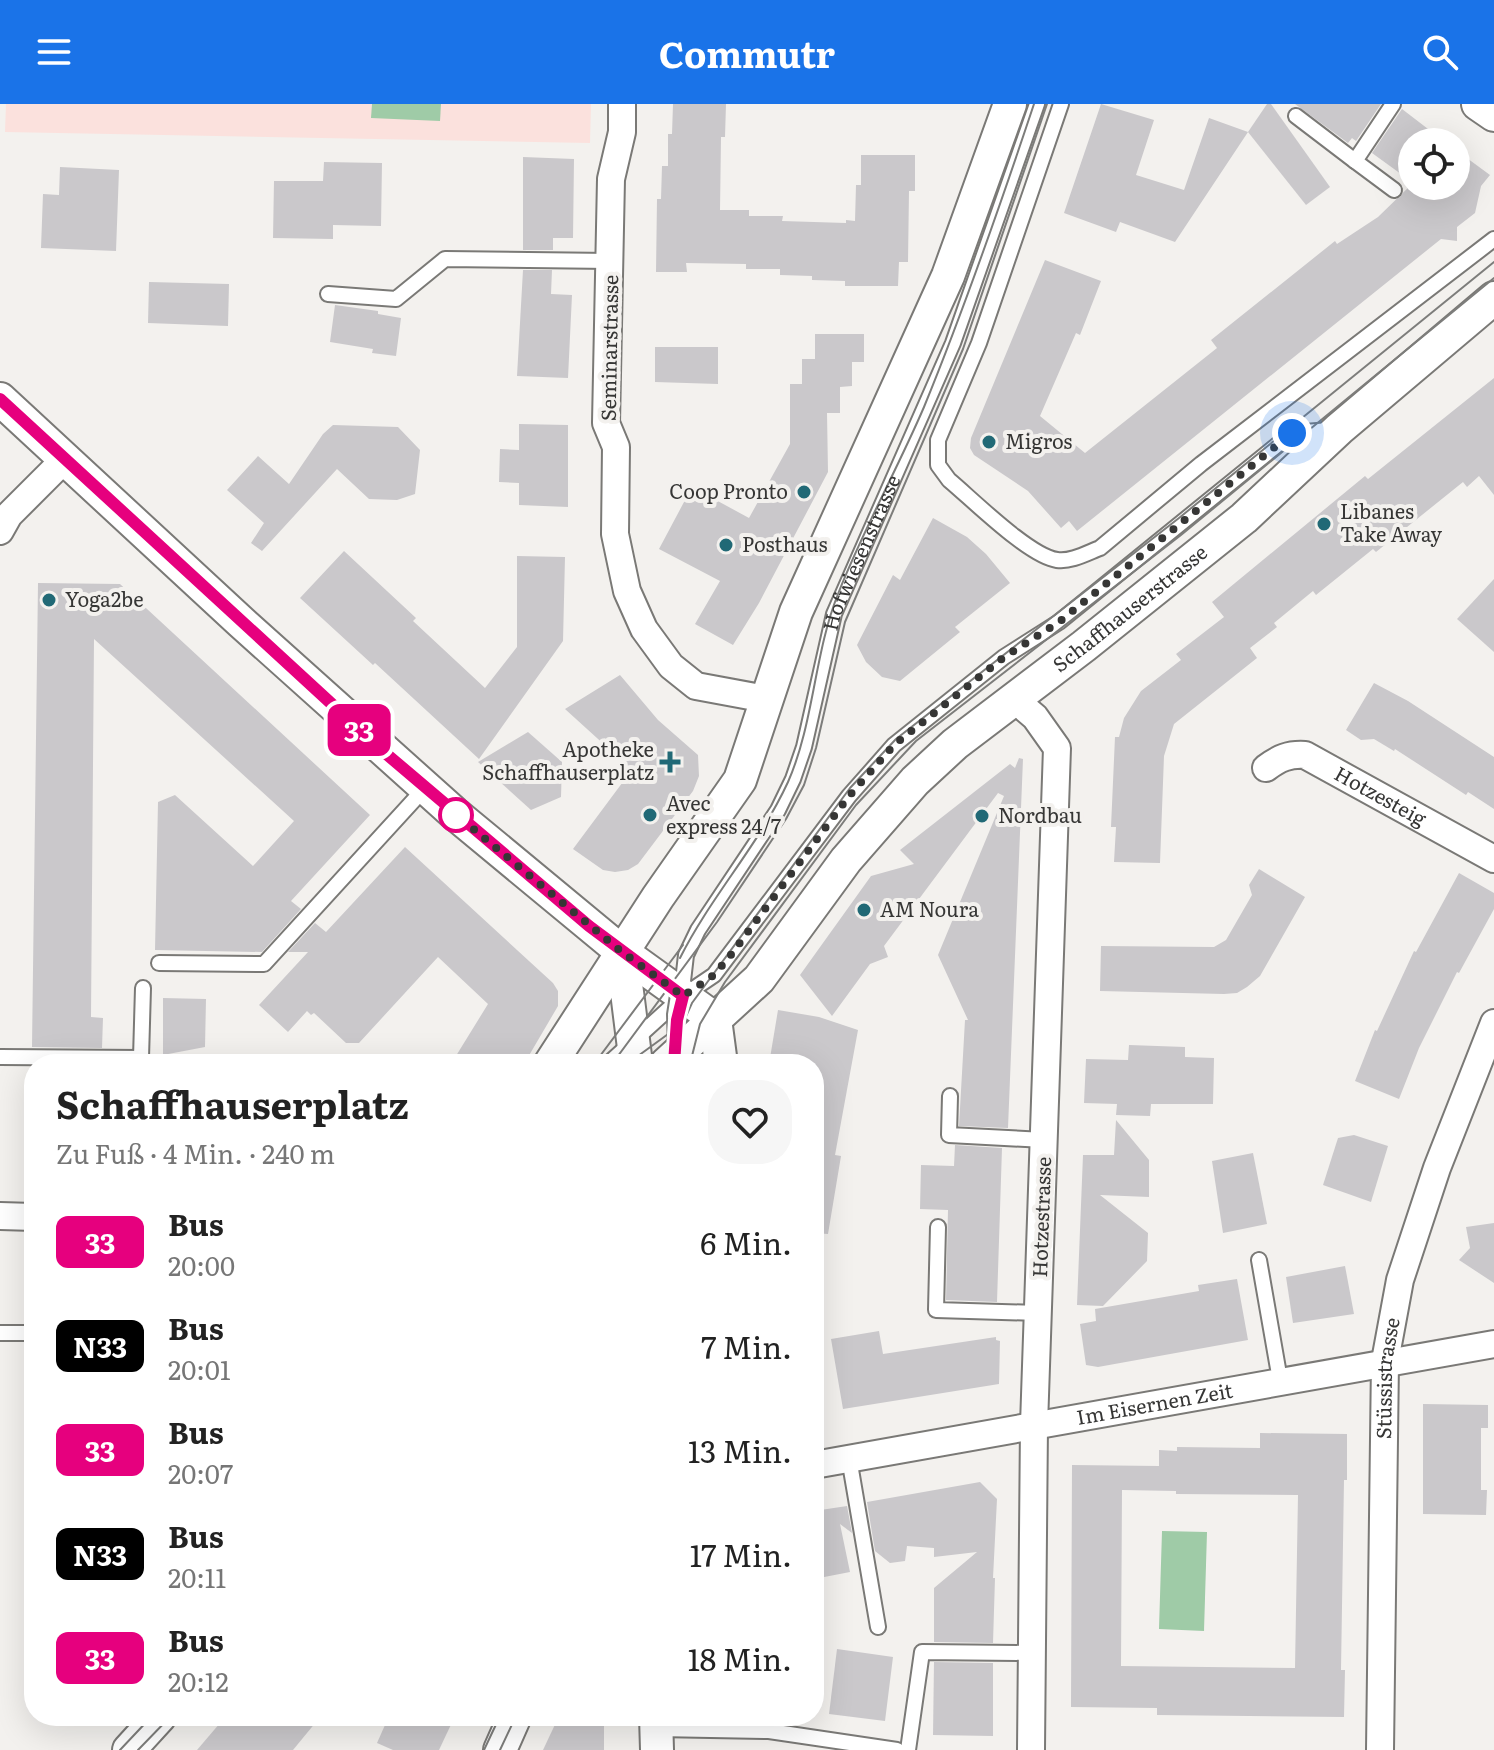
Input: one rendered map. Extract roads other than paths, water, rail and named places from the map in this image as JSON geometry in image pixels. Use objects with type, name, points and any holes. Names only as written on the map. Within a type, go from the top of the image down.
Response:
[{"type":"street","name":"Seminarstrasse","points":[[622,104],[622,132],[611,179],[606,423],[616,447],[615,534],[627,591],[644,629],[671,666],[696,686],[766,699]]},
{"type":"street","name":"Hofwiesenstrasse","points":[[622,952],[740,780],[796,612],[948,276],[1010,104]]},
{"type":"street","points":[[1478,104],[1494,115]]},
{"type":"street","name":"Schaffhauserstrasse","points":[[715,1019],[759,979],[846,860],[915,781],[955,744],[1244,518],[1339,429],[1494,298]]},
{"type":"street","points":[[0,399],[425,788],[622,952],[715,1019],[720,1054]]},
{"type":"street","points":[[0,531],[9,515],[65,459]]},
{"type":"street","name":"Hotzestrasse","points":[[1015,700],[1035,717],[1057,748],[1034,1425],[1031,1750]]},
{"type":"street","name":"Hotzesteig","points":[[1266,768],[1278,759],[1293,754],[1305,755],[1494,859]]},
{"type":"street","points":[[622,952],[635,1054]]},
{"type":"street","points":[[556,1054],[622,952]]},
{"type":"street","points":[[679,1054],[715,1019]]},
{"type":"street","name":"Stüssistrasse","points":[[1380,1750],[1385,1361],[1400,1280],[1437,1168],[1494,1023]]},
{"type":"street","points":[[0,1216],[24,1217]]},
{"type":"street","name":"Im Eisernen Zeit","points":[[824,1463],[1494,1344]]},
{"type":"street","points":[[129,1750],[151,1726]]},
{"type":"street","points":[[500,1750],[511,1726]]},
{"type":"lane","name":"Hofwiesenstrasse","points":[[672,1054],[683,996],[686,955],[766,829],[793,779],[804,747],[834,614],[953,343],[1037,104]]},
{"type":"lane","points":[[1061,104],[979,343],[938,440],[938,465],[949,480],[1038,553],[1056,560],[1080,556],[1100,548],[1201,464],[1494,239]]},
{"type":"lane","points":[[1355,161],[1393,104]]},
{"type":"lane","points":[[1296,116],[1394,190]]},
{"type":"lane","points":[[328,294],[396,299],[445,259],[611,261]]},
{"type":"lane","name":"Schaffhauserstrasse","points":[[635,1054],[683,996],[714,975],[730,956],[849,796],[894,745],[1004,657],[1059,622],[1292,433],[1339,429]]},
{"type":"lane","points":[[159,963],[264,964],[425,788]]},
{"type":"lane","points":[[141,1054],[143,988]]},
{"type":"lane","points":[[0,1057],[24,1057]]},
{"type":"lane","points":[[950,1096],[949,1135],[1044,1140]]},
{"type":"lane","points":[[938,1227],[936,1310],[1038,1313]]},
{"type":"lane","points":[[1259,1260],[1280,1380]]},
{"type":"lane","points":[[0,1333],[24,1333]]},
{"type":"lane","points":[[849,1458],[878,1627]]},
{"type":"lane","points":[[908,1750],[922,1652],[1031,1653]]},
{"type":"lane","points":[[657,1732],[769,1731],[897,1750]]},
{"type":"tram line","points":[[680,958],[788,782],[797,759],[824,640],[838,594],[939,369],[1034,104]]},
{"type":"tram line","points":[[619,1054],[717,922],[786,819],[804,785],[816,748],[845,622],[963,349],[1047,104]]},
{"type":"tram line","points":[[674,1054],[678,1034],[692,1003],[850,788],[896,739],[1179,518],[1494,262]]},
{"type":"tram line","points":[[692,1054],[700,1024],[725,982],[856,805],[916,741],[1181,535],[1494,278]]},
{"type":"tram line","points":[[601,1054],[683,945]]},
{"type":"tram line","points":[[668,1052],[667,1014],[671,988]]},
{"type":"tram line","points":[[641,1054],[675,1029]]},
{"type":"tram line","points":[[120,1750],[143,1726]]},
{"type":"tram line","points":[[138,1750],[161,1726]]},
{"type":"tram line","points":[[484,1750],[495,1726]]},
{"type":"tram line","points":[[500,1750],[511,1726]]},
{"type":"place","name":"Migros","points":[[989,442]]},
{"type":"place","name":"Coop Pronto","points":[[804,492]]},
{"type":"place","name":"Libanes Take Away","points":[[1324,524]]},
{"type":"place","name":"Posthaus","points":[[726,545]]},
{"type":"place","name":"Yoga2be","points":[[49,600]]},
{"type":"place","name":"Apotheke Schaffhauserplatz","points":[[670,762]]},
{"type":"place","name":"Avec express 24/7","points":[[650,815]]},
{"type":"place","name":"Nordbau","points":[[982,816]]},
{"type":"place","name":"AM Noura","points":[[864,910]]}]
